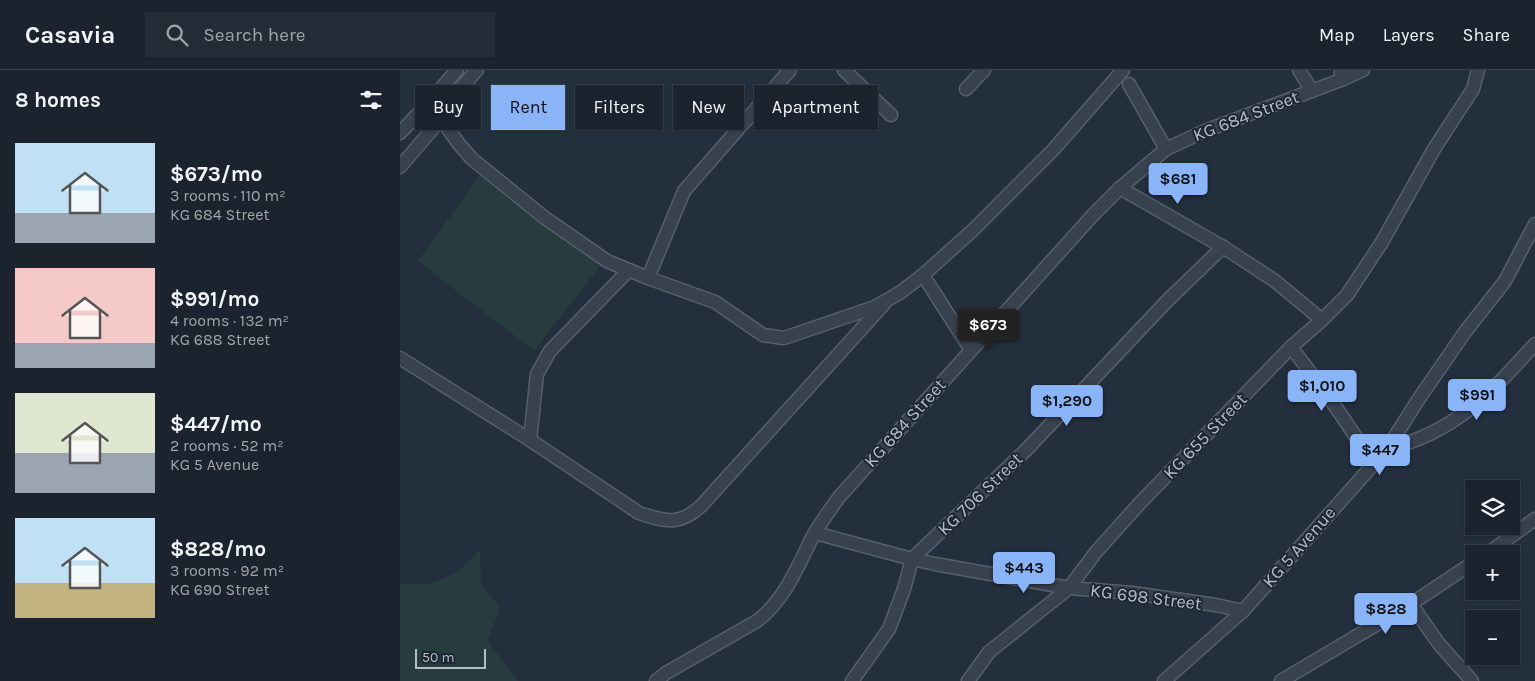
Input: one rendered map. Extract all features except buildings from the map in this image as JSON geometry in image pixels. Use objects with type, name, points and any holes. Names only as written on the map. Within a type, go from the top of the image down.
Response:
[{"type":"street","points":[[444,85],[457,70]]},
{"type":"street","points":[[464,85],[477,70]]},
{"type":"street","points":[[648,278],[684,191],[790,70]]},
{"type":"street","points":[[844,70],[891,115]]},
{"type":"street","points":[[966,89],[984,70]]},
{"type":"street","points":[[449,130],[472,159],[545,218],[607,260],[648,278],[710,300],[722,306],[763,335],[776,337],[790,336],[875,307],[901,292],[923,275],[972,231],[1052,150],[1123,70]]},
{"type":"street","points":[[1299,70],[1312,91]]},
{"type":"street","name":"KG 684 Street","points":[[656,681],[666,673],[757,621],[767,613],[790,581],[815,533],[840,496],[1093,215],[1120,188],[1166,150],[1206,130],[1312,91],[1341,75],[1363,70]]},
{"type":"street","name":"KG 655 Street","points":[[968,681],[989,652],[1070,588],[1096,552],[1140,503],[1291,347],[1347,295],[1382,242],[1434,149],[1472,89],[1478,70]]},
{"type":"street","points":[[1129,84],[1166,150]]},
{"type":"street","points":[[400,133],[415,118]]},
{"type":"street","points":[[400,167],[432,130]]},
{"type":"street","points":[[1120,188],[1223,246],[1275,281],[1322,320]]},
{"type":"street","name":"KG 5 Avenue","points":[[1164,681],[1243,611],[1387,449],[1465,332],[1505,281],[1535,224]]},
{"type":"street","name":"KG 706 Street","points":[[912,559],[1027,449],[1168,300],[1223,246]]},
{"type":"street","points":[[530,440],[537,374],[550,351],[629,270]]},
{"type":"street","points":[[923,275],[971,350]]},
{"type":"street","points":[[400,358],[530,440],[639,513],[659,520],[676,522],[692,514],[702,505],[887,300]]},
{"type":"street","points":[[1387,449],[1425,437],[1461,417],[1480,401],[1535,344]]},
{"type":"street","points":[[1291,347],[1362,446],[1372,464]]},
{"type":"street","points":[[1499,545],[1535,519]]},
{"type":"street","name":"KG 698 Street","points":[[815,533],[912,559],[1070,588],[1132,593],[1216,605],[1243,611]]},
{"type":"street","points":[[852,681],[889,629],[904,589],[912,559]]},
{"type":"street","points":[[1281,681],[1411,604],[1465,568]]},
{"type":"street","points":[[1411,604],[1439,644],[1472,681]]},
{"type":"green space","points":[[480,175],[600,266],[534,351],[418,261]]},
{"type":"green space","points":[[480,551],[481,585],[498,604],[499,613],[487,640],[518,681],[400,681],[400,584],[429,584],[455,574]]}]
